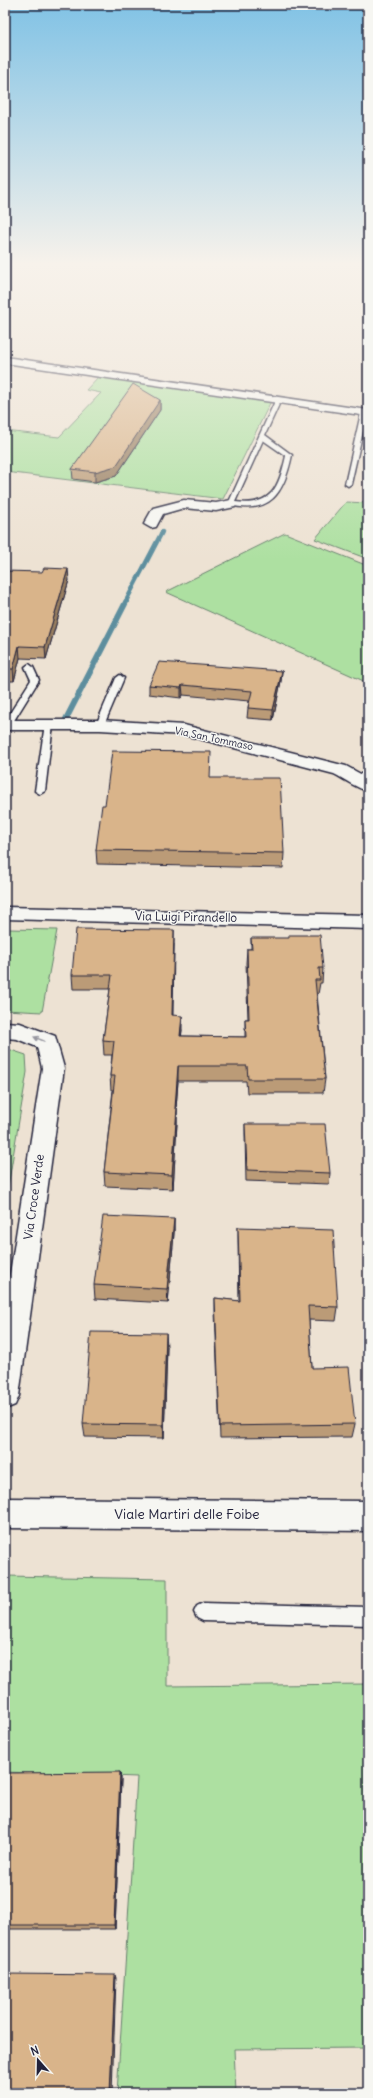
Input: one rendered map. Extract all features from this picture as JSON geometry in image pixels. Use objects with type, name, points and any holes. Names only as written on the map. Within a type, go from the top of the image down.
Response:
[{"type":"street","points":[[34,364],[366,413]]},
{"type":"street","points":[[151,524],[158,511],[184,504],[216,507],[231,504]]},
{"type":"street","name":"Via San Tommaso","points":[[6,725],[100,725],[184,730],[340,770],[359,779],[368,786]]},
{"type":"street","name":"Via Luigi Pirandello","points":[[5,912],[368,922]]},
{"type":"street","name":"Via Croce Verde","points":[[5,1030],[20,1031],[47,1042],[54,1068],[5,1396]]},
{"type":"street","name":"Viale Martiri delle Foibe","points":[[5,1513],[368,1516]]},
{"type":"lane","points":[[262,436],[289,455],[275,496],[264,504],[247,507],[231,504],[278,400]]},
{"type":"lane","points":[[348,484],[366,413]]},
{"type":"lane","points":[[6,725],[35,680],[29,667]]},
{"type":"lane","points":[[100,725],[120,678]]},
{"type":"lane","points":[[40,791],[49,724]]},
{"type":"lane","points":[[204,1612],[368,1616]]},
{"type":"green space","points":[[99,376],[271,401],[223,499],[5,472],[5,431],[59,437],[101,393],[86,390]]},
{"type":"green space","points":[[346,502],[368,503],[368,559],[315,539]]},
{"type":"green space","points":[[285,533],[368,566],[368,683],[166,592]]},
{"type":"green space","points":[[8,929],[57,930],[42,1012],[5,1010],[5,939]]},
{"type":"green space","points":[[5,1048],[26,1055],[27,1072],[7,1193],[5,1193]]},
{"type":"green space","points":[[5,1576],[167,1579],[167,1686],[368,1684],[368,2048],[234,2049],[236,2093],[117,2093],[137,1777],[5,1772]]},
{"type":"building","points":[[133,384],[160,400],[116,466],[95,472],[72,469]]},
{"type":"building","points":[[44,568],[68,569],[45,647],[19,646],[13,669],[5,669],[5,571],[42,572]]},
{"type":"building","points":[[159,662],[282,671],[273,710],[248,708],[252,691],[182,685],[181,688],[149,685]]},
{"type":"building","points":[[112,751],[211,752],[210,778],[280,778],[284,853],[96,850],[102,805],[105,805]]},
{"type":"building","points":[[76,929],[174,930],[172,1015],[182,1016],[180,1036],[246,1037],[245,1019],[249,1019],[247,949],[252,949],[251,938],[289,938],[289,935],[320,935],[323,968],[319,968],[320,980],[315,980],[325,1079],[248,1079],[247,1066],[178,1066],[175,1108],[177,1108],[172,1175],[104,1172],[115,1076],[110,1076],[114,1041],[103,1040],[112,975],[72,975]]},
{"type":"building","points":[[245,1124],[325,1124],[330,1173],[247,1170]]},
{"type":"building","points":[[103,1216],[174,1219],[167,1289],[94,1285]]},
{"type":"building","points":[[238,1227],[333,1230],[338,1307],[308,1306],[312,1368],[349,1367],[355,1424],[220,1426],[215,1298],[240,1301]]},
{"type":"building","points":[[91,1332],[166,1333],[163,1425],[83,1424]]},
{"type":"building","points":[[120,1772],[114,1925],[5,1925],[5,1795],[7,1773]]},
{"type":"building","points":[[5,1974],[115,1975],[110,2093],[5,2093]]},
{"type":"waterway","points":[[125,603],[162,532]]},
{"type":"waterway","points":[[66,719],[126,602]]}]
